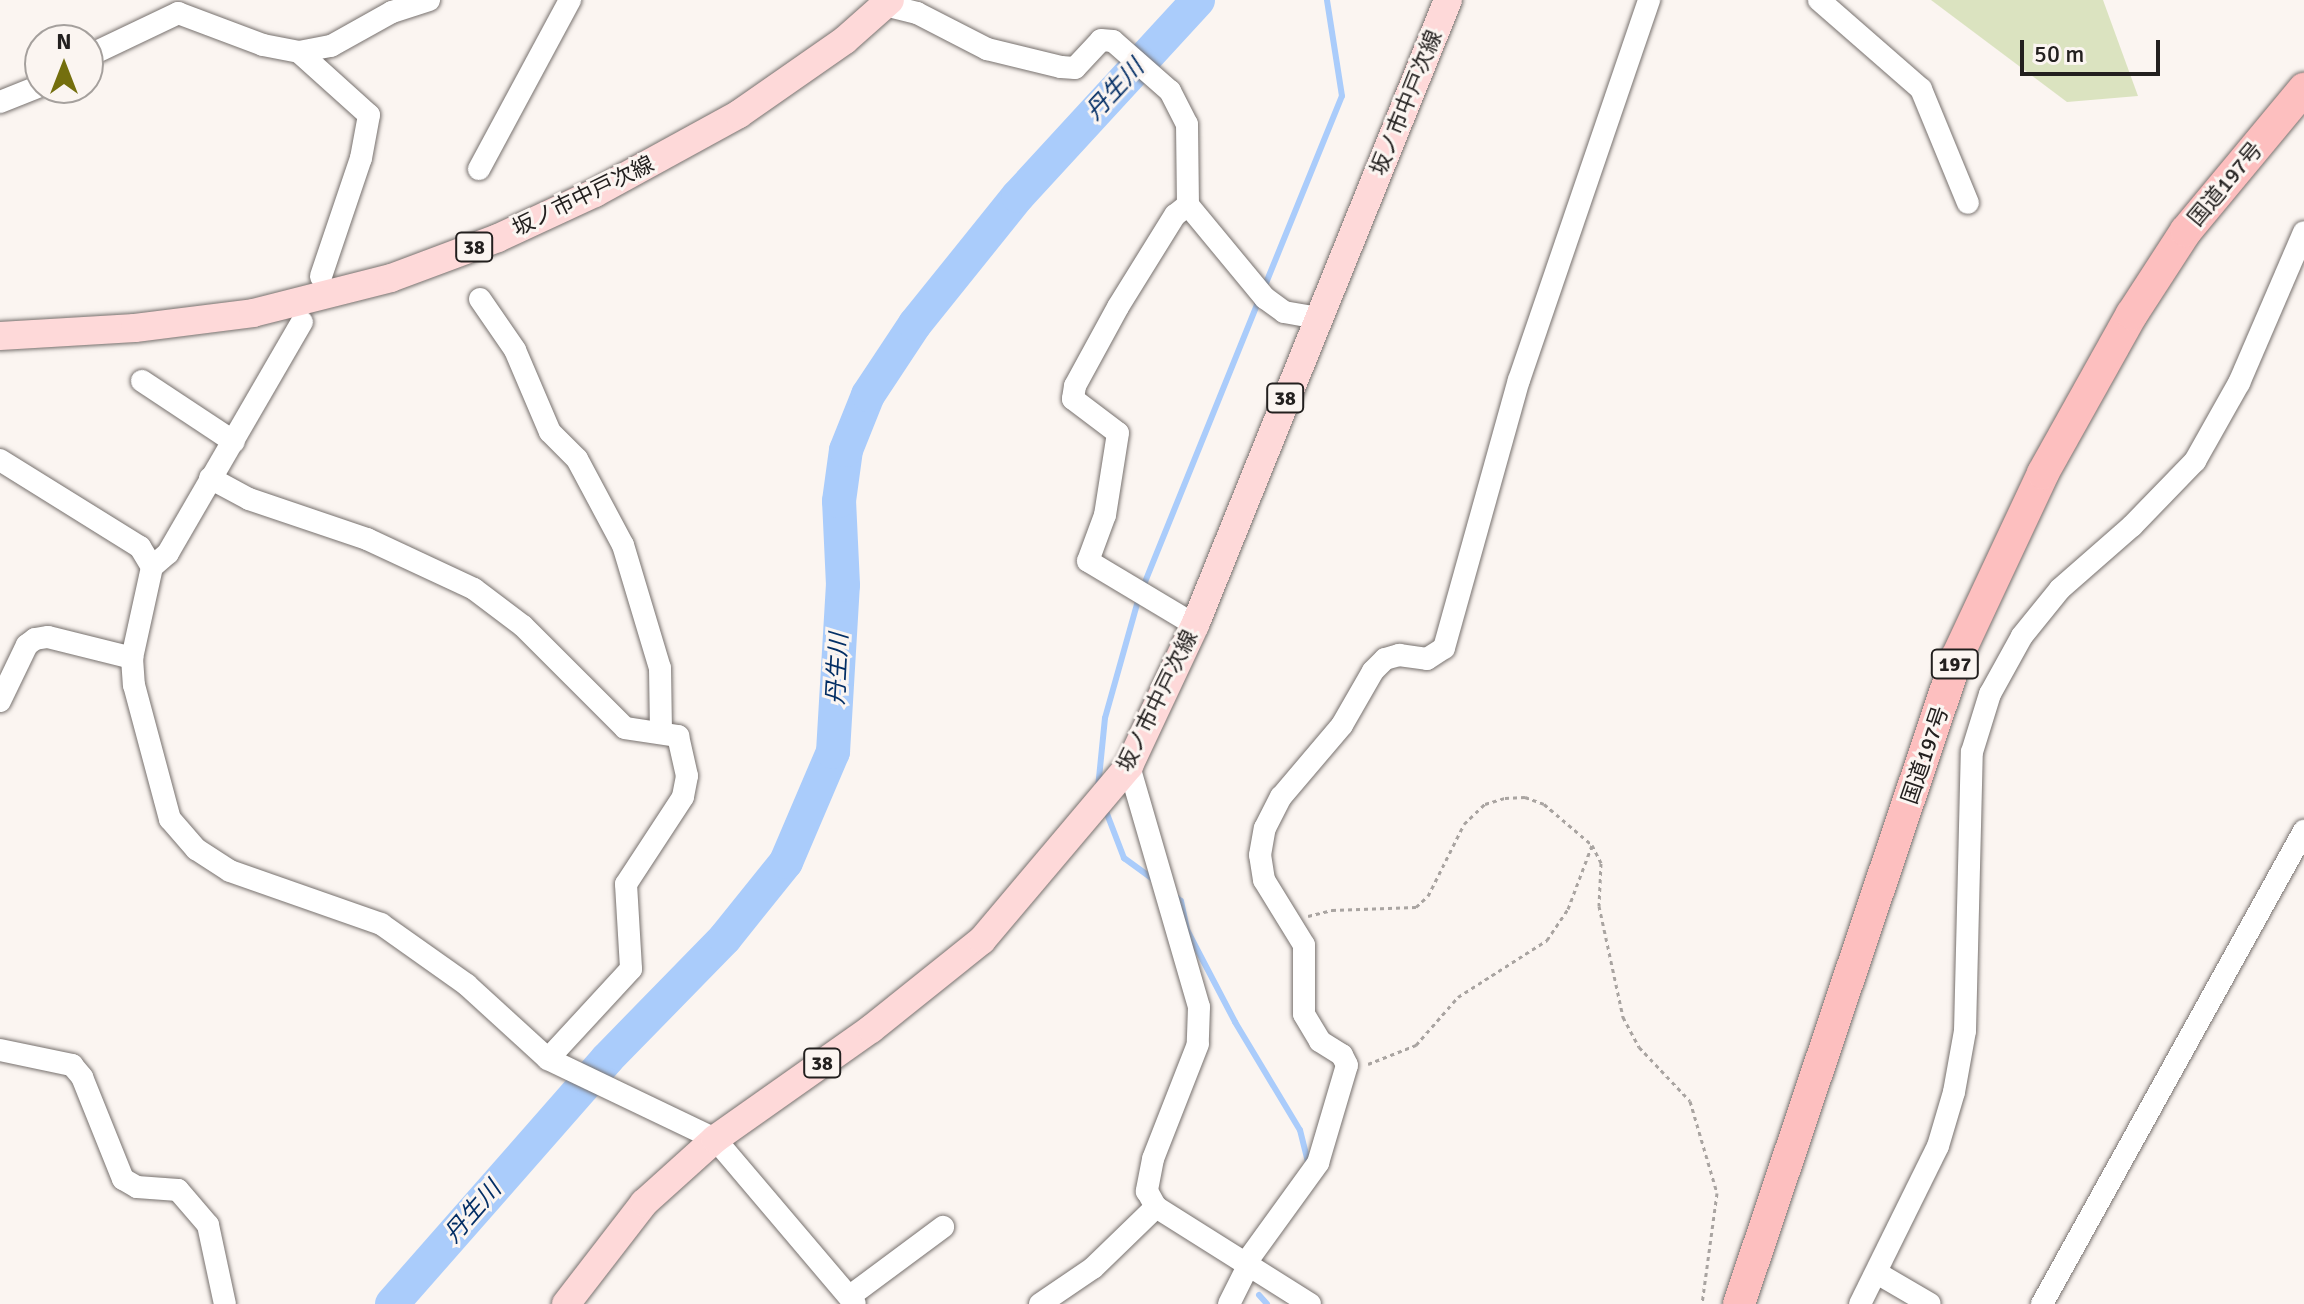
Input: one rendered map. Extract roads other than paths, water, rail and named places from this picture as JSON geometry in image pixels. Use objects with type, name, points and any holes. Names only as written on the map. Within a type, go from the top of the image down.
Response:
[{"type":"highway","name":"国道197号","points":[[1739,1304],[1957,657],[2043,473],[2132,314],[2186,231],[2304,89]]},
{"type":"main road","name":"坂ノ市中戸次線","points":[[566,1304],[644,1203],[715,1139],[871,1029],[982,940],[1083,825],[1129,766],[1195,625],[1448,0]]},
{"type":"main road","name":"坂ノ市中戸次線","points":[[0,336],[135,328],[253,313],[391,278],[595,193],[739,114],[877,5]]},
{"type":"street","points":[[104,47],[174,6],[263,45],[299,52],[331,46],[392,12],[429,0]]},
{"type":"street","points":[[479,169],[570,0]]},
{"type":"street","points":[[1229,1304],[1247,1265],[1318,1163],[1331,1130],[1347,1065],[1342,1055],[1320,1041],[1304,1014],[1304,945],[1264,880],[1260,855],[1265,828],[1281,797],[1342,725],[1385,659],[1399,655],[1427,659],[1444,648],[1519,380],[1649,0]]},
{"type":"street","points":[[1819,0],[1921,89],[1968,203]]},
{"type":"street","points":[[877,5],[917,13],[987,49],[1061,67],[1075,68],[1101,40],[1113,41],[1170,91],[1187,124],[1188,205],[1265,298],[1284,312],[1317,318]]},
{"type":"street","points":[[299,52],[369,115],[369,131],[321,276]]},
{"type":"street","points":[[0,102],[24,92]]},
{"type":"street","points":[[1188,205],[1175,215],[1118,307],[1075,386],[1073,399],[1118,433],[1105,515],[1088,561],[1195,625]]},
{"type":"street","points":[[1860,1304],[1938,1146],[1954,1092],[1965,1031],[1972,752],[1990,694],[2022,636],[2060,589],[2132,526],[2195,461],[2239,383],[2304,232]]},
{"type":"street","points":[[480,299],[521,361],[550,432],[577,459],[623,545],[660,668],[661,730]]},
{"type":"street","points":[[302,322],[168,553],[152,567],[132,658],[159,789],[170,819],[196,849],[230,871],[381,924],[467,985],[551,1060],[715,1139],[852,1300],[943,1227]]},
{"type":"street","points":[[142,381],[234,442]]},
{"type":"street","points":[[0,460],[140,547],[152,567]]},
{"type":"street","points":[[210,478],[249,499],[367,539],[474,589],[523,626],[625,728],[661,730],[678,736],[687,776],[683,797],[626,884],[631,969],[551,1060]]},
{"type":"street","points":[[0,701],[27,645],[35,639],[48,637],[132,658]]},
{"type":"street","points":[[1129,766],[1199,1007],[1198,1044],[1153,1159],[1147,1191],[1156,1207],[1310,1304]]},
{"type":"street","points":[[2042,1304],[2304,831]]},
{"type":"street","points":[[0,1050],[72,1065],[82,1077],[123,1179],[137,1187],[178,1190],[208,1225],[225,1304]]},
{"type":"street","points":[[1040,1304],[1093,1268],[1156,1207]]},
{"type":"street","points":[[1877,1273],[1930,1304]]},
{"type":"waterway","name":"丹生川","points":[[392,1304],[607,1059],[725,938],[786,862],[833,752],[843,585],[839,501],[846,450],[868,395],[915,324],[1018,196],[1198,0]]},
{"type":"waterway","points":[[1264,288],[1342,96],[1327,0]]},
{"type":"waterway","points":[[1143,587],[1260,298]]},
{"type":"waterway","points":[[1098,788],[1105,718],[1139,597]]},
{"type":"waterway","points":[[1104,806],[1124,858],[1154,880]]},
{"type":"waterway","points":[[1176,897],[1181,901],[1187,930],[1235,1022],[1300,1130],[1308,1162]]},
{"type":"waterway","points":[[1259,1295],[1267,1304]]}]
